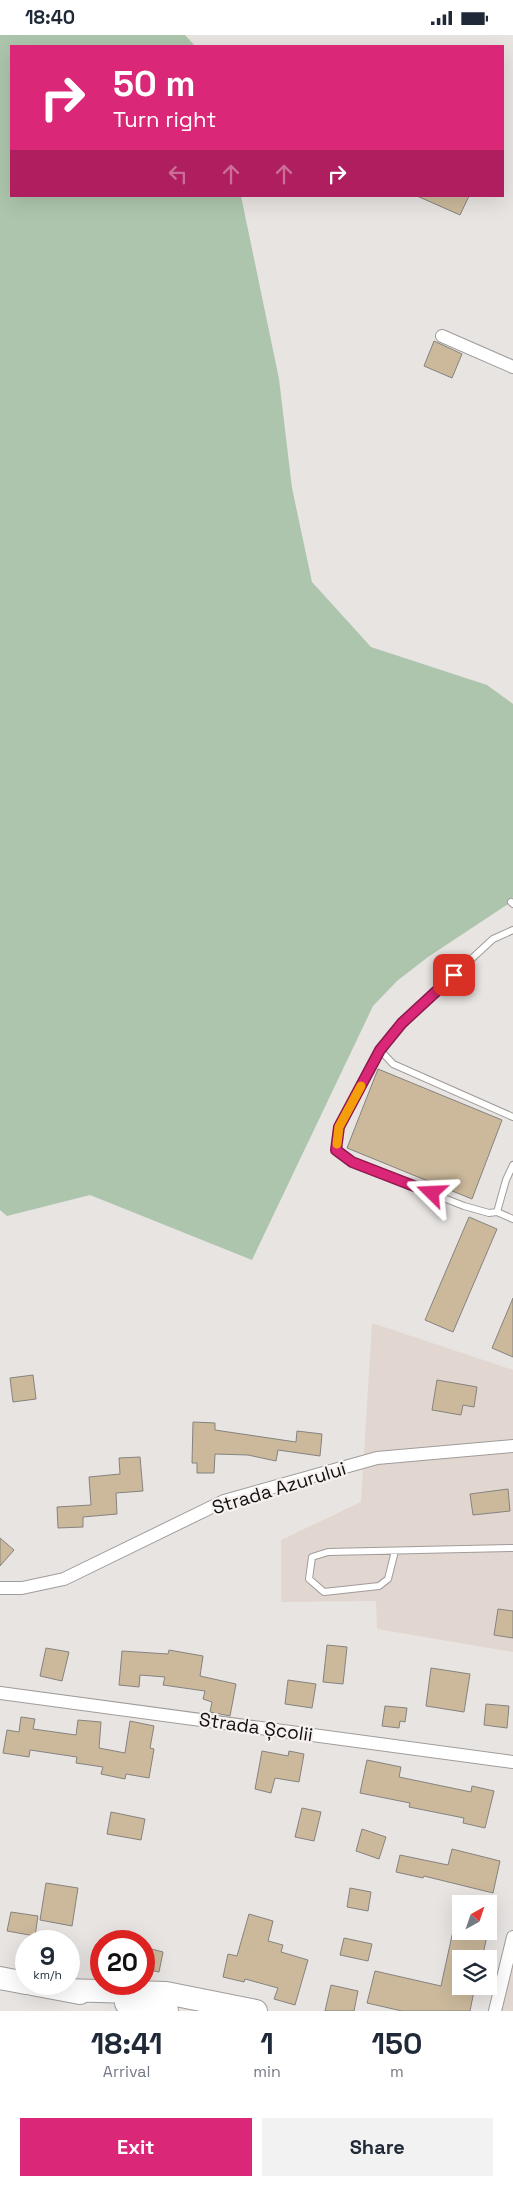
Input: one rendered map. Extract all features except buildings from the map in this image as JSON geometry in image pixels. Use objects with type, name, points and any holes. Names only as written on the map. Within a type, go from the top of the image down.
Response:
[{"type":"highway","points":[[0,1978],[15,1981]]},
{"type":"highway","points":[[80,1990],[166,1993],[256,2011]]},
{"type":"highway","points":[[80,1993],[167,2011]]},
{"type":"highway","points":[[79,1995],[125,2011]]},
{"type":"street","points":[[442,337],[513,367]]},
{"type":"street","name":"Strada Azurului","points":[[0,1588],[22,1588],[64,1579],[224,1501],[376,1458],[513,1446]]},
{"type":"street","name":"Strada Școlii","points":[[0,1693],[513,1762]]},
{"type":"street","points":[[495,2011],[513,1937]]},
{"type":"lane","points":[[513,930],[493,939],[402,1023],[380,1050],[339,1127],[336,1150],[352,1162],[464,1206],[497,1212],[513,1219]]},
{"type":"lane","points":[[380,1050],[393,1064],[513,1117]]},
{"type":"lane","points":[[497,1212],[506,1180],[513,1165]]},
{"type":"lane","points":[[395,1551],[388,1579],[379,1586],[324,1592],[308,1579],[312,1557],[328,1552],[513,1548]]},
{"type":"shaded area","points":[[372,1323],[513,1370],[513,1652],[377,1629],[376,1601],[281,1602],[281,1540],[361,1502]]},
{"type":"shaded area","points":[[513,1953],[513,2011],[498,2011]]},
{"type":"green space","points":[[0,35],[185,35],[194,45],[10,45],[10,197],[241,197],[279,379],[292,488],[312,582],[371,647],[487,685],[513,704],[513,897],[511,902],[428,957],[397,981],[373,1006],[252,1260],[90,1195],[7,1216],[0,1210]]},
{"type":"slow traffic","points":[[337,1144],[339,1127],[361,1086]]},
{"type":"route","points":[[432,1193],[352,1162],[336,1150],[339,1127],[380,1050],[402,1023],[454,975]]}]
